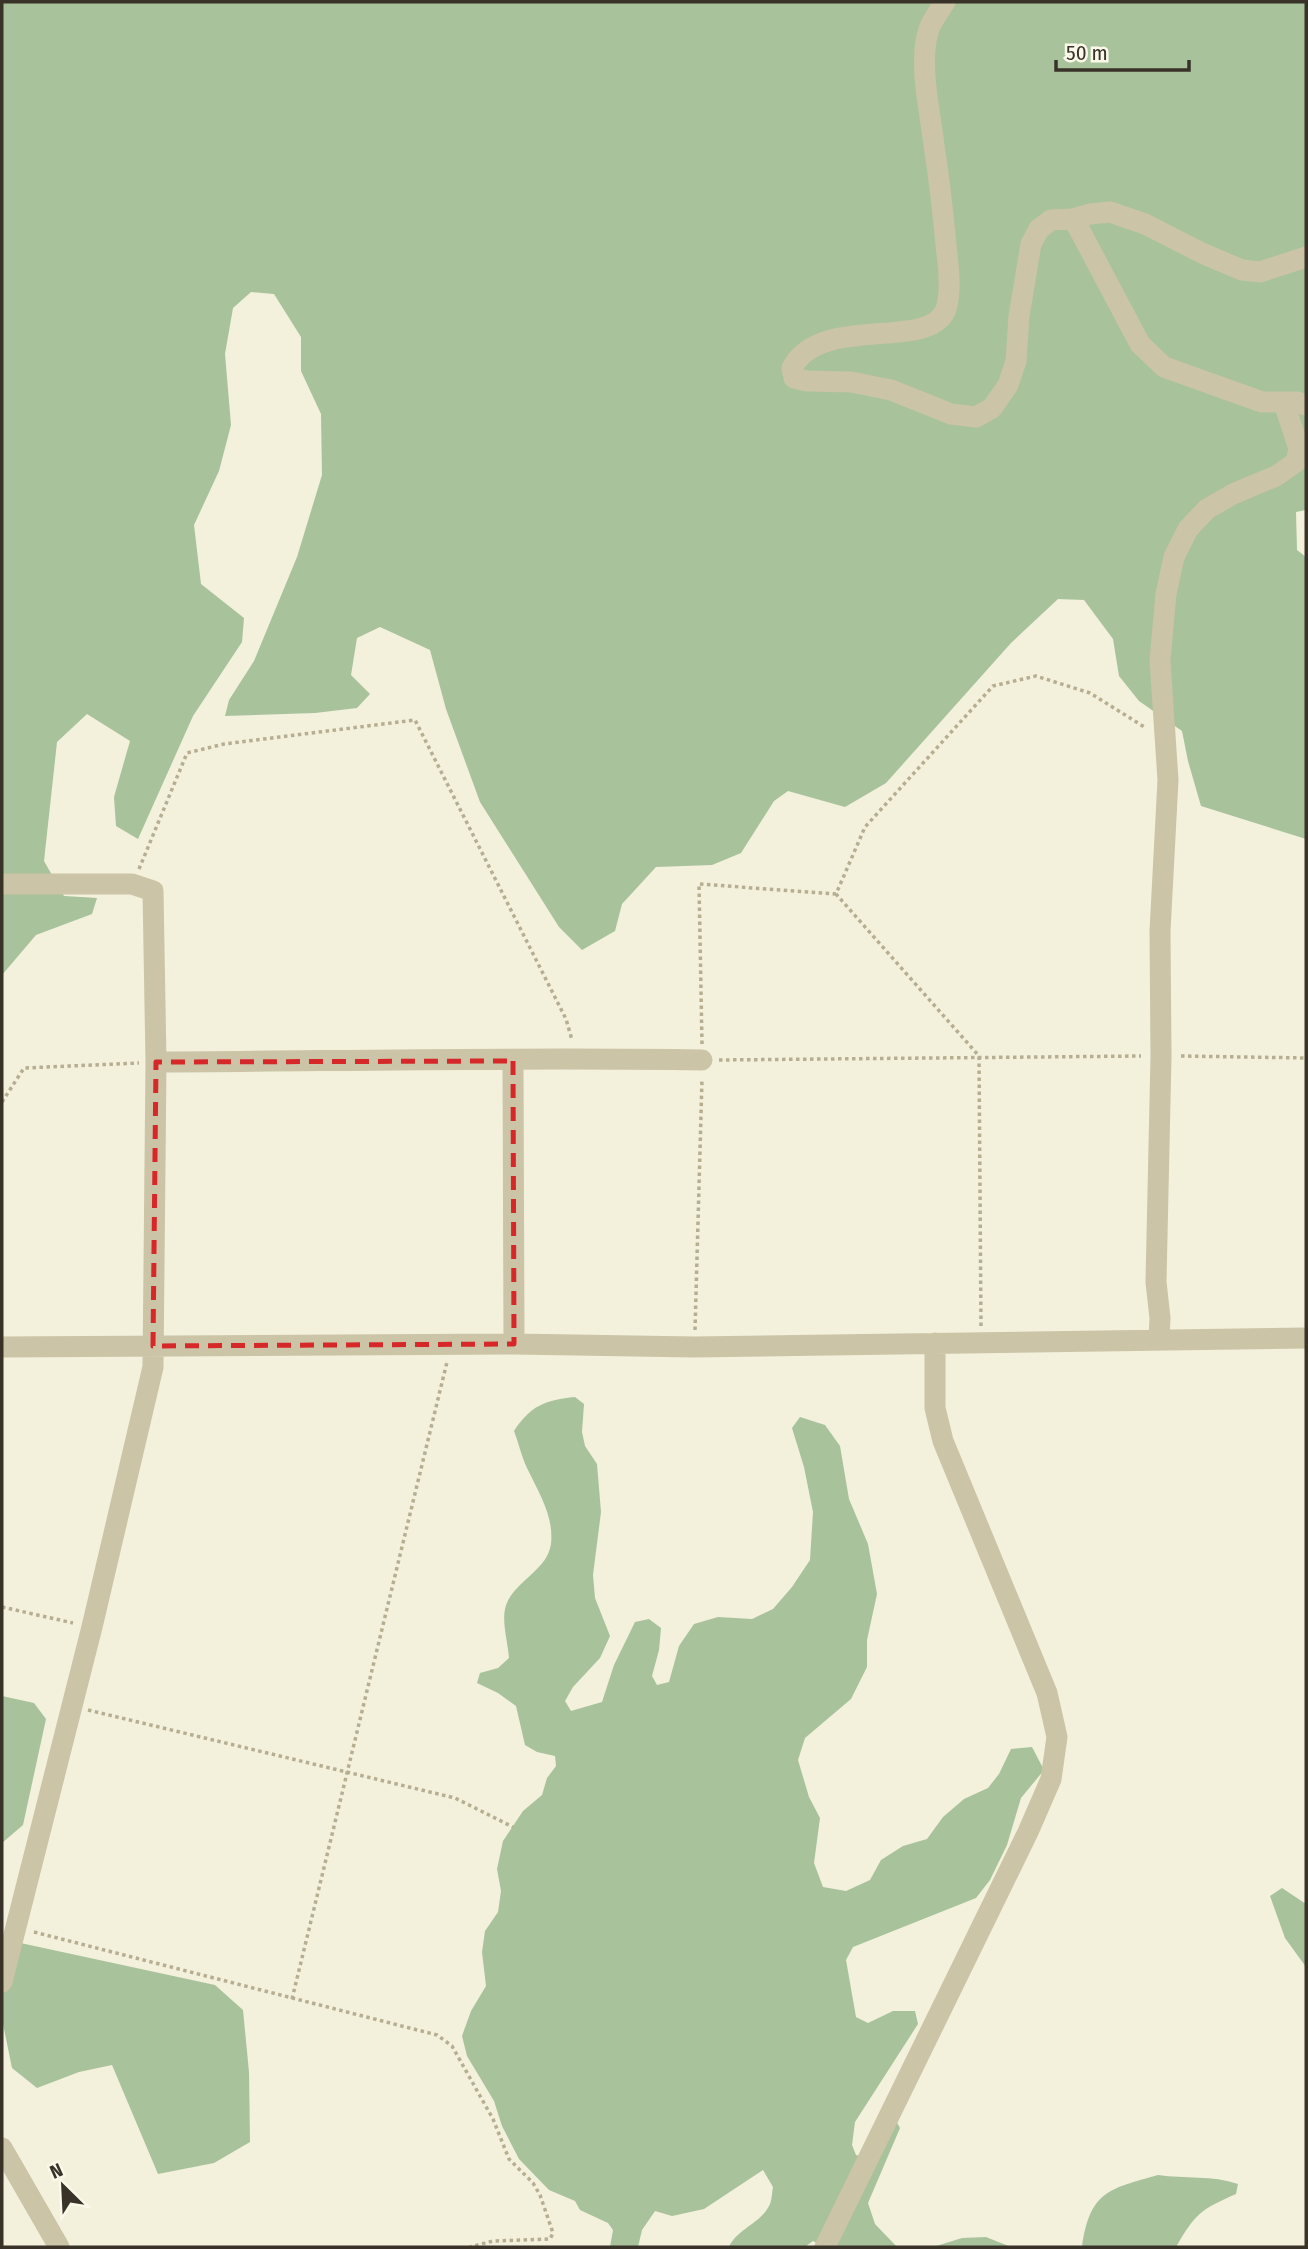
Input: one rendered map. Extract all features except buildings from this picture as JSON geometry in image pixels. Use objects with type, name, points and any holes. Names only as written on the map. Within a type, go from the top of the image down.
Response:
[{"type":"street","points":[[945,2],[929,27],[925,75],[949,276],[946,309],[936,323],[914,331],[843,336],[811,348],[798,356],[792,368],[794,378],[851,382],[891,390],[951,414],[976,417],[992,408],[1008,385],[1016,361],[1031,244],[1039,229],[1051,220],[1110,212],[1145,224],[1242,270],[1260,272],[1306,257]]},
{"type":"street","points":[[1072,219],[1140,344],[1164,367],[1262,402],[1297,402],[1306,405]]},
{"type":"street","points":[[1159,1338],[1156,1282],[1161,1056],[1160,931],[1168,780],[1160,660],[1166,594],[1174,557],[1188,529],[1207,509],[1233,494],[1276,476],[1296,463],[1299,449],[1284,403]]},
{"type":"street","points":[[2,884],[132,884],[153,891],[156,1062],[153,1367],[92,1627],[2,1982]]},
{"type":"street","points":[[156,1062],[513,1061],[578,1058],[702,1060]]},
{"type":"street","points":[[513,1061],[514,1344]]},
{"type":"street","points":[[2,1347],[514,1344],[695,1347],[1159,1338],[1306,1338]]},
{"type":"street","points":[[825,2247],[1028,1832],[1051,1779],[1057,1737],[1047,1693],[943,1441],[935,1408],[935,1343]]},
{"type":"street","points":[[2,2148],[59,2247]]},
{"type":"path","points":[[836,894],[865,827],[993,686],[1035,676],[1090,693],[1164,739]]},
{"type":"path","points":[[132,884],[187,753],[224,744],[415,720],[566,1019],[578,1058]]},
{"type":"path","points":[[695,1347],[702,1060],[699,884],[836,894],[979,1056],[981,1342]]},
{"type":"path","points":[[702,1060],[979,1056]]},
{"type":"path","points":[[2,1102],[24,1068],[156,1062]]},
{"type":"path","points":[[292,1999],[447,1362],[449,1344]]},
{"type":"path","points":[[2,1607],[92,1627]]},
{"type":"path","points":[[71,1706],[455,1798],[513,1827]]},
{"type":"path","points":[[14,1932],[30,1931],[437,2035],[452,2046],[493,2119],[509,2159],[533,2183],[553,2233],[550,2239],[493,2241],[470,2247]]},
{"type":"highlighted area","points":[[513,1061],[514,1344],[153,1346],[156,1062]]},
{"type":"green space","points":[[2,2],[1306,2],[1306,510],[1296,512],[1297,550],[1306,557],[1306,839],[1201,806],[1182,731],[1139,701],[1119,676],[1113,639],[1084,600],[1058,599],[1011,643],[886,783],[845,807],[788,791],[774,801],[741,853],[712,865],[656,867],[622,904],[615,931],[582,950],[559,927],[480,802],[446,709],[430,650],[380,627],[357,638],[351,675],[370,694],[357,708],[315,713],[225,716],[229,700],[254,661],[297,557],[322,475],[321,414],[301,371],[301,337],[274,294],[251,292],[233,308],[225,354],[231,425],[219,471],[194,525],[201,584],[244,618],[242,642],[193,716],[138,839],[116,826],[114,797],[130,741],[87,714],[57,742],[44,861],[64,896],[97,898],[92,914],[36,935],[2,975]]},
{"type":"green space","points":[[575,1397],[584,1404],[582,1432],[585,1446],[597,1464],[601,1512],[593,1575],[595,1598],[610,1636],[600,1658],[573,1687],[565,1701],[571,1711],[602,1702],[614,1665],[635,1622],[649,1619],[661,1628],[652,1676],[657,1685],[669,1682],[679,1646],[694,1624],[718,1617],[752,1619],[773,1609],[792,1587],[810,1560],[813,1512],[804,1467],[792,1428],[800,1417],[825,1425],[840,1446],[849,1499],[868,1544],[877,1594],[867,1640],[867,1667],[851,1699],[805,1738],[798,1760],[809,1797],[820,1818],[814,1863],[823,1887],[846,1891],[870,1880],[881,1860],[903,1846],[927,1839],[943,1817],[964,1799],[988,1788],[999,1774],[1011,1749],[1032,1747],[1044,1770],[1021,1798],[1007,1845],[990,1880],[976,1898],[853,1947],[846,1960],[856,2017],[868,2023],[893,2011],[915,2011],[918,2024],[855,2122],[852,2145],[856,2155],[874,2160],[895,2119],[900,2128],[868,2203],[875,2224],[897,2247],[825,2247],[813,2241],[805,2247],[729,2247],[770,2204],[773,2187],[763,2170],[704,2209],[672,2216],[655,2211],[642,2230],[638,2247],[610,2247],[613,2230],[608,2223],[580,2210],[575,2201],[549,2190],[519,2159],[502,2126],[494,2101],[467,2056],[462,2036],[471,2011],[486,1986],[482,1952],[485,1931],[498,1912],[501,1891],[497,1869],[503,1841],[523,1811],[542,1795],[547,1778],[556,1766],[555,1756],[537,1752],[525,1745],[516,1706],[477,1683],[480,1673],[498,1668],[509,1658],[505,1609],[514,1591],[543,1562],[551,1544],[548,1515],[524,1462],[514,1431],[527,1415],[540,1405]]},
{"type":"green space","points":[[2,1696],[34,1703],[46,1719],[23,1825],[2,1843]]},
{"type":"green space","points":[[1282,1888],[1306,1904],[1306,1967],[1285,1938],[1270,1896]]},
{"type":"green space","points":[[2,1939],[215,1985],[243,2010],[249,2072],[250,2142],[214,2163],[158,2174],[112,2065],[79,2072],[37,2088],[12,2068],[2,2019]]},
{"type":"green space","points":[[1158,2175],[1218,2179],[1238,2184],[1236,2194],[1214,2204],[1194,2220],[1176,2247],[1082,2247],[1090,2214],[1105,2195],[1127,2184]]},
{"type":"green space","points":[[986,2237],[1011,2247],[933,2247],[962,2238]]}]
